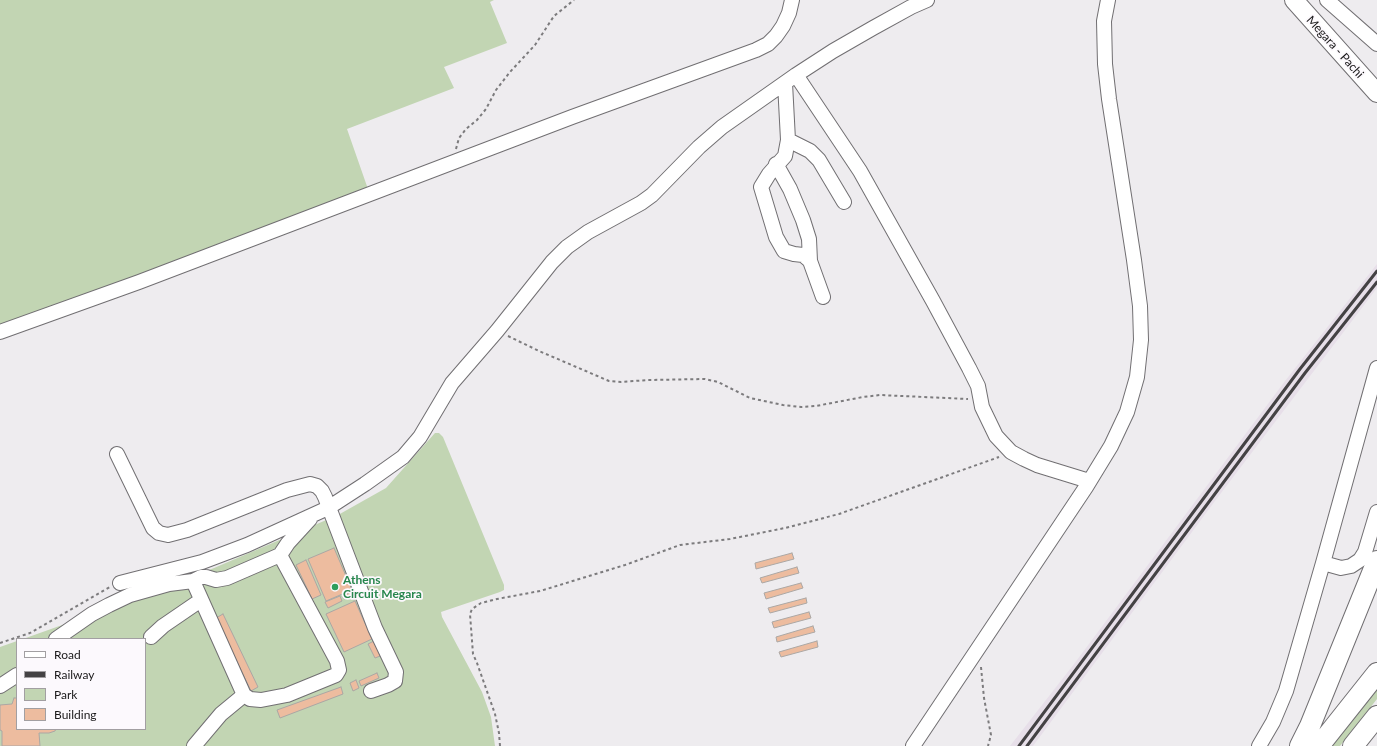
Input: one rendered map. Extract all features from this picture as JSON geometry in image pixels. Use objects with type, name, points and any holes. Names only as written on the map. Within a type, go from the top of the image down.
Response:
[{"type":"highway","points":[[1300,746],[1310,726],[1377,561]]},
{"type":"highway","points":[[1319,746],[1377,673]]},
{"type":"highway","points":[[1353,746],[1377,716]]},
{"type":"main road","name":"Megara - Pachi","points":[[1294,0],[1377,93]]},
{"type":"street","points":[[0,332],[139,282],[452,162],[756,50],[768,44],[776,36],[789,13],[792,0]]},
{"type":"street","points":[[120,583],[202,562],[247,545],[328,508],[402,458],[420,436],[452,383],[497,331],[552,262],[567,247],[588,232],[641,203],[722,127],[791,79],[833,51],[911,6],[927,0]]},
{"type":"street","points":[[913,746],[1111,446],[1127,412],[1137,377],[1141,340],[1140,306],[1105,64],[1103,35],[1108,0]]},
{"type":"street","points":[[1327,0],[1377,44]]},
{"type":"street","points":[[791,79],[788,140],[785,156],[768,174],[761,187],[776,237],[784,251],[804,255],[810,261]]},
{"type":"street","points":[[791,79],[860,171],[978,386],[987,420],[996,436],[1011,452],[1037,465],[1089,481]]},
{"type":"street","points":[[788,140],[810,151],[819,160],[844,202]]},
{"type":"street","points":[[776,164],[790,190],[803,220],[809,239],[810,261],[823,297]]},
{"type":"street","points":[[1259,746],[1273,722],[1286,691],[1377,368]]},
{"type":"street","points":[[117,454],[152,528],[159,533],[168,535],[187,530],[287,490],[310,484],[317,486],[322,491],[375,628],[396,672],[395,681],[371,691]]},
{"type":"street","points":[[1323,563],[1341,568],[1351,566],[1360,560],[1365,552],[1377,512]]},
{"type":"street","points":[[57,638],[92,614],[130,596],[163,586],[193,581],[202,577],[216,580],[227,578],[280,555],[314,514]]},
{"type":"street","points":[[193,581],[244,694],[250,699],[261,700],[287,695],[336,675],[339,670],[337,661],[280,555]]},
{"type":"street","points":[[151,637],[163,626],[201,600]]},
{"type":"street","points":[[0,686],[16,676]]},
{"type":"street","points":[[194,746],[221,714],[244,694]]},
{"type":"path","points":[[452,162],[459,138],[486,109],[496,90],[534,45],[554,16],[574,0]]},
{"type":"path","points":[[497,331],[609,381],[620,382],[704,379],[718,382],[750,398],[783,406],[801,407],[816,406],[880,395],[981,401]]},
{"type":"path","points":[[500,746],[500,733],[495,714],[477,663],[472,654],[470,614],[472,609],[481,603],[497,598],[540,591],[625,565],[680,545],[730,539],[785,528],[840,514],[946,477],[1011,452]]},
{"type":"path","points":[[0,643],[30,633],[108,588],[120,583]]},
{"type":"path","points":[[977,651],[980,657],[984,698],[991,735],[988,746]]},
{"type":"shaded area","points":[[1377,264],[1377,288],[1215,501],[1033,746],[1010,746],[1074,664],[1285,381]]},
{"type":"green space","points":[[0,0],[494,0],[490,2],[507,43],[444,67],[454,88],[347,129],[369,192],[0,329]]},
{"type":"green space","name":"Athens Circuit Megara","points":[[435,433],[439,433],[443,437],[504,585],[504,590],[500,592],[441,612],[442,617],[482,692],[491,717],[495,746],[0,746],[0,647],[16,641],[16,730],[146,730],[146,638],[26,638],[149,594],[214,568],[338,515],[386,488]]},
{"type":"green space","points":[[1377,689],[1377,699],[1340,746],[1332,746]]},
{"type":"building","points":[[334,548],[352,590],[326,601],[308,559]]},
{"type":"building","points":[[792,553],[794,559],[756,569],[755,563]]},
{"type":"building","points":[[306,560],[321,595],[312,599],[296,565]]},
{"type":"building","points":[[797,567],[799,573],[762,583],[760,578]]},
{"type":"building","points":[[801,583],[803,588],[766,599],[764,593]]},
{"type":"building","points":[[354,591],[357,598],[353,600],[351,596],[344,599],[342,596]]},
{"type":"building","points":[[340,596],[342,601],[328,608],[325,602]]},
{"type":"building","points":[[806,598],[807,603],[770,613],[768,608]]},
{"type":"building","points":[[355,601],[372,639],[344,652],[326,614]]},
{"type":"building","points":[[809,612],[811,618],[774,628],[772,622]]},
{"type":"building","points":[[223,614],[258,687],[251,691],[216,618]]},
{"type":"building","points":[[813,626],[815,632],[777,642],[776,637]]},
{"type":"building","points":[[376,640],[383,655],[375,658],[368,644]]},
{"type":"building","points":[[817,641],[818,647],[781,657],[779,652]]},
{"type":"building","points":[[377,673],[379,678],[361,686],[359,681]]},
{"type":"building","points":[[356,680],[359,688],[353,691],[350,683]]},
{"type":"building","points":[[341,687],[343,694],[280,718],[277,710]]},
{"type":"building","points":[[14,698],[16,698],[16,730],[55,731],[49,733],[39,733],[40,746],[2,746],[2,731],[0,730],[0,705],[12,704]]},
{"type":"railway","points":[[1019,746],[1300,369],[1377,271]]},
{"type":"railway","points":[[1027,746],[1305,373],[1377,282]]},
{"type":"place","name":"Athens Circuit Megara","points":[[335,587]]}]
